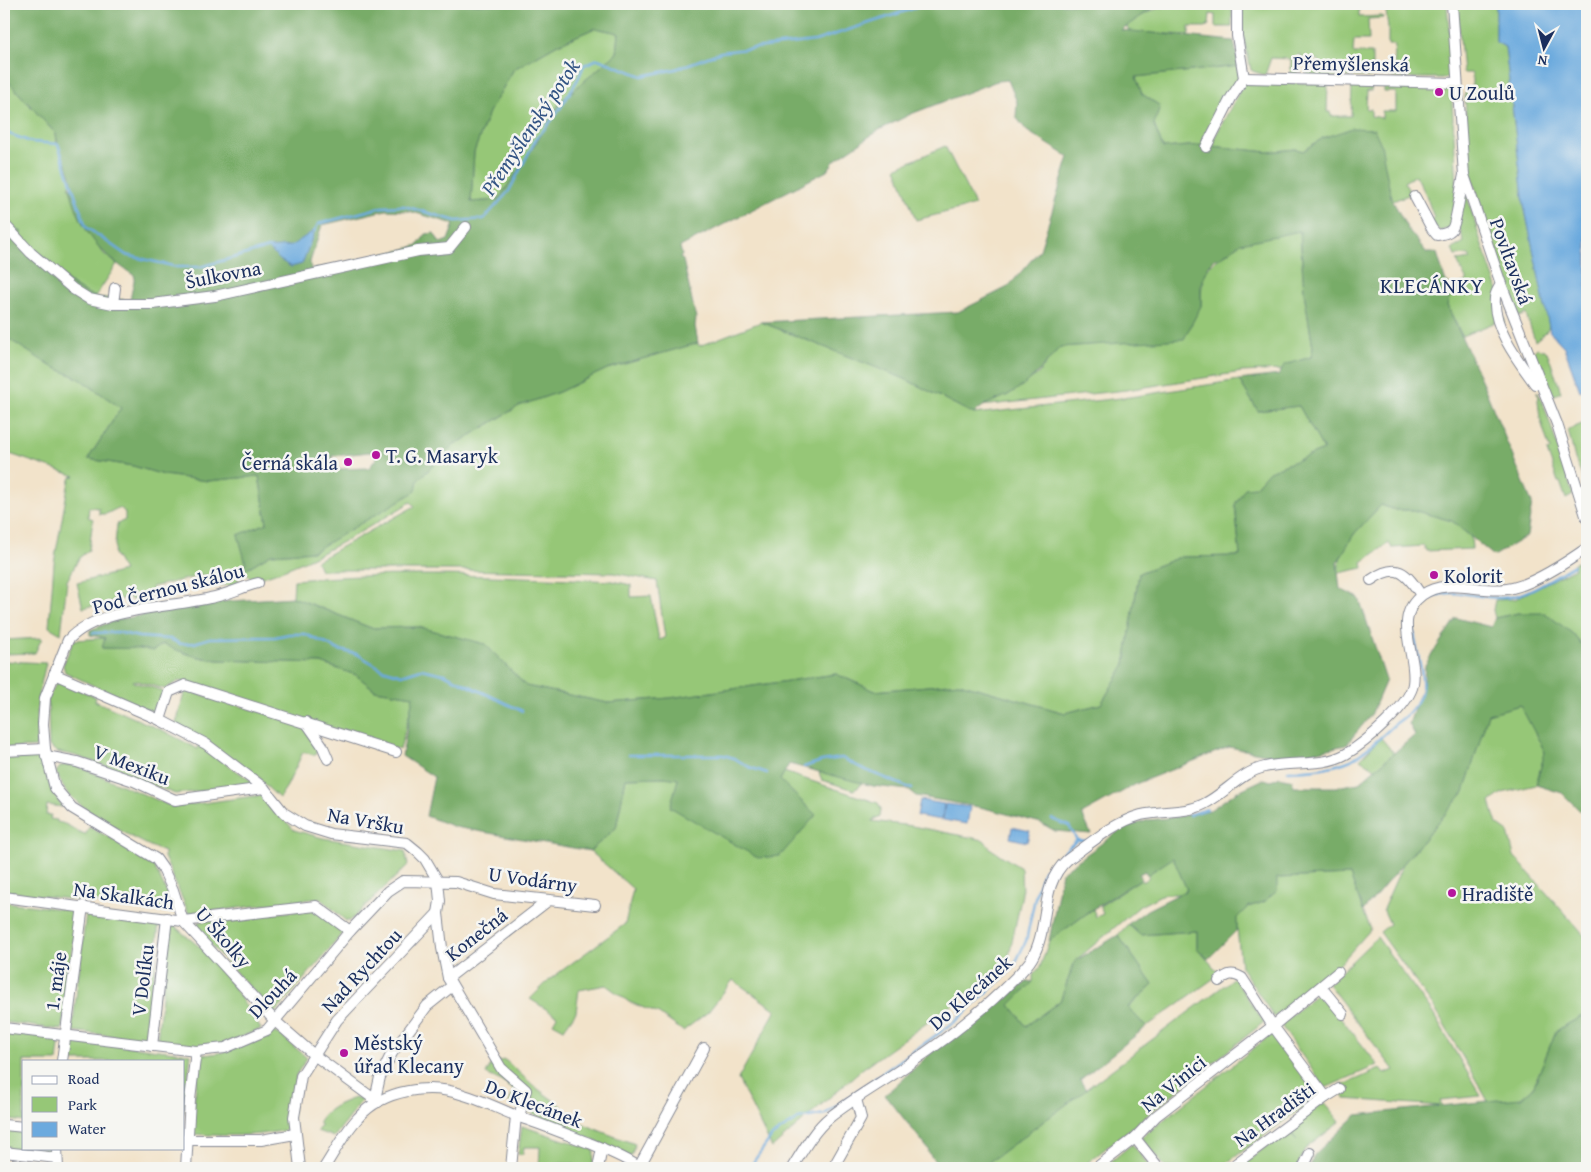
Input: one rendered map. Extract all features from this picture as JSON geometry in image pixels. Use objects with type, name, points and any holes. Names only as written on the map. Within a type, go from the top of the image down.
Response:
[{"type":"street","points":[[1206,147],[1231,98],[1244,78],[1237,36],[1237,4]]},
{"type":"street","name":"Povltavská","points":[[1452,4],[1464,175],[1501,284],[1557,424],[1587,519]]},
{"type":"street","name":"Přemyšlenská","points":[[1244,78],[1457,83]]},
{"type":"street","points":[[1416,197],[1432,230],[1437,235],[1446,234],[1454,226],[1464,175]]},
{"type":"street","name":"Šulkovna","points":[[4,224],[31,252],[73,289],[88,299],[113,304],[152,304],[214,296],[418,251],[449,248],[466,227]]},
{"type":"street","points":[[1501,284],[1495,297],[1498,322],[1514,356],[1535,384],[1540,382]]},
{"type":"street","points":[[113,304],[115,288]]},
{"type":"street","points":[[1370,580],[1380,573],[1395,571],[1404,573],[1412,580],[1421,595],[1438,588],[1453,587],[1506,590],[1521,586],[1587,548]]},
{"type":"street","name":"Pod Černou skálou","points":[[54,674],[68,640],[82,629],[97,622],[147,608],[212,598],[258,583]]},
{"type":"street","name":"Do Klecánek","points":[[792,1168],[815,1132],[830,1117],[907,1066],[950,1034],[1015,978],[1033,957],[1055,875],[1067,860],[1126,820],[1143,815],[1181,811],[1206,804],[1252,771],[1272,766],[1319,763],[1337,759],[1362,743],[1405,703],[1410,694],[1413,686],[1414,672],[1406,634],[1406,621],[1413,604],[1421,595]]},
{"type":"street","name":"Na Vršku","points":[[54,674],[160,720],[206,744],[264,788],[284,813],[305,826],[331,834],[407,843],[424,859],[438,881],[440,902],[438,913],[442,948],[450,982],[501,1068],[526,1090],[517,1120]]},
{"type":"street","name":"U Školky","points":[[54,674],[44,698],[43,724],[45,753],[55,788],[72,808],[156,859],[163,869],[183,921],[275,1021],[314,1055],[378,1102]]},
{"type":"street","points":[[160,720],[169,692],[186,685],[396,752]]},
{"type":"street","points":[[306,722],[322,744],[328,759]]},
{"type":"street","name":"V Mexiku","points":[[4,751],[45,753],[77,762],[134,781],[176,800],[264,788]]},
{"type":"street","name":"Dlouhá","points":[[4,1028],[196,1051],[225,1048],[267,1030],[350,931],[388,891],[403,881],[438,881]]},
{"type":"street","name":"U Vodárny","points":[[438,881],[456,882],[494,894],[595,905]]},
{"type":"street","name":"Na Skalkách","points":[[4,897],[83,906],[183,921],[316,906],[350,931]]},
{"type":"street","name":"Konečná","points":[[378,1102],[376,1095],[380,1077],[392,1053],[427,1006],[450,982],[549,900]]},
{"type":"street","name":"1. máje","points":[[62,1060],[83,906]]},
{"type":"street","name":"Nad Rychtou","points":[[300,1168],[294,1116],[301,1076],[337,1020],[438,913]]},
{"type":"street","name":"V Dolíku","points":[[152,1046],[167,918]]},
{"type":"street","name":"Na Vinici","points":[[1096,1168],[1135,1138],[1156,1116],[1273,1026],[1338,972]]},
{"type":"street","points":[[1219,981],[1229,974],[1235,974],[1242,978],[1273,1026],[1326,1097]]},
{"type":"street","points":[[1321,987],[1343,1014]]},
{"type":"street","points":[[639,1168],[704,1048]]},
{"type":"street","points":[[186,1168],[186,1140],[196,1051]]},
{"type":"street","name":"Do Klecánek","points":[[324,1168],[345,1134],[359,1116],[378,1102],[396,1094],[425,1089],[438,1089],[465,1095],[517,1120],[548,1127],[602,1148],[639,1168]]},
{"type":"street","name":"Na Hradišti","points":[[1230,1168],[1339,1089]]},
{"type":"street","points":[[834,1168],[861,1118],[856,1099]]},
{"type":"street","points":[[511,1168],[517,1120]]},
{"type":"street","points":[[4,1124],[22,1127]]},
{"type":"street","points":[[186,1140],[261,1140],[295,1134]]},
{"type":"street","points":[[1135,1138],[1159,1168]]},
{"type":"street","points":[[598,1168],[602,1148]]},
{"type":"street","points":[[4,1152],[57,1158]]},
{"type":"street","points":[[1303,1168],[1310,1152]]},
{"type":"green space","points":[[4,4],[1159,4],[1121,30],[1234,41],[1239,66],[1136,77],[1142,94],[1160,106],[1154,125],[1163,148],[1202,145],[1268,152],[1296,149],[1303,151],[1323,138],[1352,128],[1374,129],[1381,144],[1391,197],[1407,228],[1427,253],[1437,253],[1445,280],[1453,287],[1447,305],[1483,384],[1532,503],[1527,536],[1494,556],[1452,521],[1413,510],[1395,510],[1381,505],[1354,534],[1337,563],[1340,589],[1359,598],[1386,680],[1371,715],[1346,745],[1286,758],[1229,747],[1138,783],[1082,814],[1091,834],[1055,831],[1041,823],[984,808],[916,796],[908,790],[873,786],[789,764],[780,780],[816,815],[780,856],[758,858],[670,807],[678,779],[664,777],[626,778],[616,828],[590,851],[455,827],[426,816],[434,777],[402,756],[413,696],[375,690],[356,675],[321,663],[218,660],[190,655],[163,644],[153,651],[102,648],[105,638],[90,635],[90,630],[116,620],[216,602],[293,597],[371,628],[419,627],[485,644],[526,686],[608,703],[670,698],[836,674],[875,691],[959,683],[1065,713],[1101,704],[1125,664],[1139,573],[1180,557],[1240,556],[1235,504],[1245,488],[1255,487],[1269,471],[1324,450],[1299,406],[1258,411],[1239,380],[1279,375],[1284,365],[1311,357],[1313,348],[1304,292],[1300,231],[1241,243],[1215,259],[1209,265],[1201,285],[1201,306],[1184,339],[1060,347],[1030,380],[974,414],[905,379],[761,322],[958,312],[1008,287],[1040,250],[1069,157],[1027,131],[1016,117],[1017,102],[1008,80],[997,81],[911,114],[879,130],[835,160],[827,171],[680,247],[682,255],[680,258],[683,260],[696,318],[695,326],[698,343],[607,369],[559,392],[519,406],[453,446],[418,480],[416,491],[314,551],[271,554],[239,573],[236,571],[246,564],[238,535],[267,523],[259,476],[208,481],[164,475],[133,466],[88,459],[121,408],[80,379],[49,365],[4,336],[4,222],[22,232],[20,234],[73,286],[95,297],[130,300],[135,276],[102,251],[87,231],[75,206],[71,191],[71,175],[56,134],[4,77]],"holes":[[[595,28],[619,33],[617,53],[561,101],[498,200],[471,202],[474,152],[489,112],[514,69],[556,45]],[[386,210],[409,211],[454,224],[448,240],[440,243],[434,233],[426,234],[418,245],[311,270],[310,262],[322,225]],[[369,452],[376,453],[376,459],[369,468],[337,469],[331,465],[333,455]]]},
{"type":"green space","points":[[1175,4],[1232,4],[1232,27],[1215,27],[1215,15],[1210,14],[1207,27],[1189,27],[1189,35],[1129,32],[1126,24],[1153,10]]},
{"type":"green space","points":[[1241,4],[1359,4],[1359,17],[1382,16],[1383,18],[1368,19],[1369,40],[1354,40],[1353,53],[1372,53],[1372,77],[1307,76],[1307,69],[1319,69],[1319,60],[1301,58],[1301,54],[1298,55],[1297,76],[1290,76],[1291,59],[1271,58],[1265,75],[1251,70],[1244,38],[1242,38]]},
{"type":"green space","points":[[1385,4],[1447,4],[1453,78],[1394,78],[1381,72],[1394,71],[1395,45],[1388,45]]},
{"type":"green space","points":[[1457,4],[1496,4],[1496,42],[1505,47],[1524,205],[1549,326],[1546,332],[1535,341],[1526,314],[1518,317],[1468,166],[1465,93],[1472,93],[1472,73],[1463,73]]},
{"type":"green space","points":[[595,28],[619,33],[617,53],[561,101],[498,200],[471,202],[474,152],[489,112],[514,69],[556,45]]},
{"type":"green space","points":[[1239,66],[1239,80],[1202,145],[1163,148],[1154,125],[1160,106],[1142,94],[1135,77]]},
{"type":"green space","points":[[4,77],[56,134],[57,144],[72,182],[69,186],[87,231],[104,254],[117,264],[95,297],[85,293],[60,275],[4,219]]},
{"type":"green space","points":[[1244,83],[1328,83],[1327,112],[1330,112],[1331,116],[1351,116],[1352,84],[1372,84],[1371,91],[1367,91],[1366,109],[1371,109],[1371,116],[1382,118],[1382,111],[1396,111],[1396,92],[1384,92],[1384,85],[1451,86],[1457,185],[1452,224],[1449,228],[1440,231],[1430,222],[1434,218],[1426,195],[1416,175],[1404,182],[1411,194],[1393,201],[1374,129],[1363,129],[1323,138],[1303,151],[1296,149],[1268,152],[1210,146]]},
{"type":"green space","points":[[945,146],[975,205],[916,220],[896,168]]},
{"type":"green space","points":[[1465,189],[1504,307],[1500,309],[1505,322],[1501,324],[1496,322],[1462,336],[1447,305],[1453,287],[1467,281],[1457,261],[1471,259],[1469,255],[1455,256],[1452,249],[1464,242],[1458,223]]},
{"type":"green space","points":[[1297,230],[1300,231],[1304,292],[1313,348],[1311,357],[1284,365],[1282,370],[1242,372],[1126,390],[981,406],[1008,395],[1038,374],[1059,347],[1088,345],[1201,306],[1201,291],[1204,277],[1215,261],[1241,243]]},
{"type":"green space","points":[[761,322],[903,378],[974,414],[1130,397],[1239,380],[1258,411],[1299,406],[1324,450],[1270,471],[1235,505],[1240,556],[1180,557],[1139,573],[1125,664],[1101,704],[1065,713],[959,683],[875,691],[836,674],[670,698],[608,703],[526,686],[485,644],[419,627],[371,628],[293,597],[294,580],[334,577],[454,575],[613,581],[631,585],[631,597],[651,596],[659,640],[665,638],[657,581],[613,573],[320,570],[316,561],[415,506],[411,502],[335,546],[295,565],[253,580],[247,575],[239,573],[271,554],[314,551],[418,480],[453,446],[519,406],[559,392],[607,369],[698,343],[699,346]]},
{"type":"green space","points":[[4,336],[27,349],[49,365],[80,379],[121,408],[88,459],[133,466],[164,475],[208,481],[259,476],[267,524],[246,565],[237,571],[239,577],[236,586],[219,585],[210,577],[204,575],[152,587],[153,594],[131,600],[130,597],[83,608],[77,583],[124,571],[114,554],[117,524],[125,520],[125,513],[122,509],[118,508],[106,514],[99,514],[99,508],[89,507],[88,517],[93,519],[89,550],[79,558],[67,581],[61,634],[49,627],[54,563],[68,486],[71,477],[75,476],[4,452]]},
{"type":"green space","points":[[1537,348],[1544,350],[1548,354],[1561,392],[1555,395],[1549,394],[1533,356]]},
{"type":"green space","points":[[1537,391],[1546,411],[1573,495],[1566,499],[1547,451],[1550,450],[1540,418]]},
{"type":"green space","points":[[1584,423],[1587,430],[1587,489],[1575,459],[1568,430]]},
{"type":"green space","points":[[1381,505],[1395,510],[1413,510],[1452,521],[1471,537],[1472,549],[1426,551],[1424,546],[1392,548],[1389,543],[1362,562],[1363,568],[1339,573],[1339,564],[1346,545]]},
{"type":"green space","points":[[1587,558],[1587,652],[1572,633],[1518,613],[1495,618],[1493,610],[1495,600],[1515,599],[1575,568],[1573,564]]},
{"type":"green space","points":[[1518,613],[1545,613],[1572,633],[1587,652],[1587,818],[1562,793],[1536,785],[1545,752],[1520,705],[1488,714],[1464,792],[1363,911],[1350,875],[1277,878],[1277,891],[1264,902],[1248,907],[1237,918],[1237,930],[1208,959],[1197,948],[1197,931],[1140,935],[1128,924],[1147,910],[1187,890],[1173,858],[1147,875],[1145,871],[1139,874],[1141,879],[1093,909],[1049,941],[1062,872],[1123,828],[1149,820],[1210,810],[1236,792],[1264,779],[1271,781],[1280,777],[1292,780],[1294,787],[1336,787],[1359,783],[1415,735],[1409,724],[1424,681],[1425,665],[1456,618],[1491,627],[1495,618]]},
{"type":"green space","points":[[42,638],[35,653],[4,654],[4,640]]},
{"type":"green space","points":[[105,638],[102,648],[153,651],[163,644],[190,655],[218,660],[321,663],[356,675],[375,690],[414,696],[400,750],[179,681],[165,689],[133,680],[133,682],[163,692],[160,711],[157,713],[126,701],[65,672],[63,665],[74,640]]},
{"type":"green space","points":[[4,661],[46,663],[38,697],[36,747],[4,748]]},
{"type":"green space","points":[[57,682],[96,697],[95,701],[164,731],[198,749],[199,745],[256,784],[175,794],[109,767],[73,755],[57,752],[49,746],[48,699]]},
{"type":"green space","points":[[185,690],[303,724],[318,748],[315,755],[303,752],[287,786],[279,798],[260,778],[176,724]]},
{"type":"green space","points":[[1521,705],[1545,752],[1536,785],[1502,793],[1490,802],[1497,824],[1508,832],[1514,856],[1587,939],[1587,1013],[1556,1031],[1533,1088],[1521,1099],[1488,1101],[1435,1009],[1380,932],[1390,924],[1383,909],[1403,864],[1464,792],[1488,713]]},
{"type":"green space","points":[[1381,738],[1394,753],[1375,769],[1360,759]]},
{"type":"green space","points":[[39,757],[51,788],[62,807],[47,805],[46,815],[51,815],[50,819],[66,824],[78,832],[86,834],[89,827],[150,858],[174,907],[173,912],[4,891],[4,759]]},
{"type":"green space","points":[[75,765],[173,807],[262,795],[294,830],[323,838],[405,851],[408,865],[350,921],[346,921],[320,898],[189,914],[164,857],[164,852],[126,834],[97,816],[83,807],[65,790],[56,772],[61,766]]},
{"type":"green space","points":[[822,768],[862,781],[859,787],[853,790],[822,780],[819,773]]},
{"type":"green space","points":[[784,772],[878,803],[881,809],[880,816],[872,821],[912,826],[984,840],[991,849],[1021,868],[1022,894],[1007,966],[862,1069],[772,1148],[738,1079],[776,1010],[733,980],[708,1012],[683,1031],[659,1014],[629,1002],[606,985],[579,990],[576,1012],[564,1029],[553,1023],[557,1016],[530,999],[549,980],[625,924],[633,889],[590,851],[616,828],[626,778],[780,780]]},
{"type":"green space","points":[[1173,857],[1187,890],[1179,894],[1163,894],[1140,906],[1075,961],[1060,1001],[1026,1026],[1010,1005],[1033,982],[1033,975],[1040,967],[1049,941],[1093,909],[1096,917],[1103,914],[1100,906],[1141,879],[1143,882],[1149,878],[1147,875]]},
{"type":"green space","points":[[1350,875],[1371,929],[1339,965],[1316,987],[1274,1017],[1241,967],[1236,918],[1248,907],[1264,902],[1276,878]]},
{"type":"green space","points":[[4,902],[78,911],[62,1030],[4,1022]]},
{"type":"green space","points":[[314,909],[344,932],[274,1014],[199,932],[198,922]]},
{"type":"green space","points":[[86,913],[159,921],[148,1040],[72,1031]]},
{"type":"green space","points":[[170,924],[201,948],[231,983],[261,1029],[223,1044],[200,1047],[157,1041]]},
{"type":"green space","points":[[1128,924],[1140,935],[1197,931],[1197,948],[1220,974],[1146,1027],[1128,1008],[1153,985],[1118,935]]},
{"type":"green space","points":[[1118,935],[1153,985],[1128,1007],[1146,1027],[1080,1080],[1086,1090],[981,1168],[940,1168],[928,1152],[929,1150],[885,1095],[942,1043],[1028,981],[1033,982],[1010,1005],[1026,1026],[1060,1001],[1075,961]]},
{"type":"green space","points":[[1377,937],[1432,1012],[1481,1096],[1440,1100],[1442,1106],[1345,1099],[1339,1087],[1380,1069],[1384,1074],[1394,1070],[1328,984]]},
{"type":"green space","points":[[1234,978],[1264,1022],[1081,1168],[981,1168]]},
{"type":"green space","points":[[1318,993],[1322,994],[1378,1065],[1325,1088],[1282,1027],[1283,1022]]},
{"type":"green space","points":[[1587,1013],[1587,1168],[1310,1168],[1314,1155],[1357,1115],[1521,1098],[1533,1088],[1556,1031]]},
{"type":"green space","points":[[4,1031],[60,1039],[57,1060],[22,1060],[22,1122],[4,1119]]},
{"type":"green space","points":[[270,1031],[281,1035],[307,1058],[296,1075],[291,1129],[240,1135],[190,1134],[200,1055],[219,1053],[236,1048],[254,1041]]},
{"type":"green space","points":[[1273,1033],[1319,1095],[1220,1168],[1166,1168],[1141,1138]]},
{"type":"green space","points":[[70,1039],[191,1054],[185,1105],[185,1060],[67,1060]]},
{"type":"green space","points":[[505,1060],[572,1117],[593,1128],[635,1144],[631,1157],[509,1103],[514,1090],[507,1086],[508,1084],[486,1074],[492,1062]]},
{"type":"green space","points":[[354,1098],[362,1100],[334,1137],[317,1131],[321,1125],[318,1123],[329,1110],[338,1104]]},
{"type":"green space","points":[[1324,1102],[1340,1122],[1305,1149],[1297,1168],[1239,1168],[1287,1130],[1297,1140],[1289,1130]]},
{"type":"green space","points":[[522,1126],[594,1150],[593,1168],[574,1168],[574,1164],[556,1163],[556,1168],[539,1168],[540,1147],[524,1147],[523,1154],[518,1154]]},
{"type":"green space","points":[[4,1128],[22,1130],[22,1150],[51,1150],[51,1154],[4,1150]]},
{"type":"green space","points":[[1132,1144],[1151,1168],[1103,1168]]},
{"type":"water","points":[[1496,4],[1587,4],[1587,388],[1580,391],[1564,347],[1550,332],[1524,205],[1505,47],[1496,42]]},
{"type":"water","points":[[315,230],[302,264],[291,267],[280,260],[268,248],[291,246]]},
{"type":"water","points":[[920,800],[944,804],[942,820],[917,816]]},
{"type":"water","points":[[945,804],[970,807],[967,824],[943,820]]},
{"type":"water","points":[[1012,827],[1030,831],[1027,842],[1010,838]]},
{"type":"waterway","name":"Přemyšlenský potok","points":[[314,232],[318,224],[382,207],[404,206],[456,221],[484,219],[509,191],[536,139],[556,115],[578,79],[584,65],[598,59],[642,76],[676,69],[721,52],[815,41],[927,4]]},
{"type":"waterway","name":"Přemyšlenský potok","points":[[4,132],[31,142],[58,144],[86,227],[126,255],[177,267],[200,267],[268,248],[271,249]]},
{"type":"waterway","points":[[1288,771],[1328,767],[1351,760],[1368,748],[1410,711],[1418,700],[1422,689],[1421,668],[1414,634],[1416,613],[1422,605],[1442,594],[1453,593],[1499,598],[1518,595],[1574,565]]},
{"type":"waterway","points":[[93,633],[117,632],[139,637],[170,639],[181,644],[194,643],[210,638],[275,637],[289,634],[305,634],[339,650],[357,654],[382,669],[402,675],[421,669],[444,674],[522,711]]},
{"type":"waterway","points":[[629,755],[723,755],[767,773]]},
{"type":"waterway","points":[[804,767],[822,761],[842,758],[863,769],[912,789]]},
{"type":"waterway","points":[[1189,815],[1207,809]]},
{"type":"waterway","points":[[1052,819],[1069,826],[1077,840],[1086,841]]},
{"type":"waterway","points":[[750,1168],[772,1136],[798,1119],[825,1114],[956,1021],[1013,968],[1026,941],[1037,888],[1044,870],[1077,840]]},
{"type":"place","name":"U Zoulů","points":[[1439,92]]},
{"type":"place","name":"T. G. Masaryk","points":[[376,455]]},
{"type":"place","name":"Černá skála","points":[[348,462]]},
{"type":"place","name":"Kolorit","points":[[1434,575]]},
{"type":"place","name":"Hradiště","points":[[1452,893]]},
{"type":"place","name":"Městský úřad Klecany","points":[[344,1053]]},
{"type":"district","name":"KLECÁNKY","points":[[1432,285]]}]
